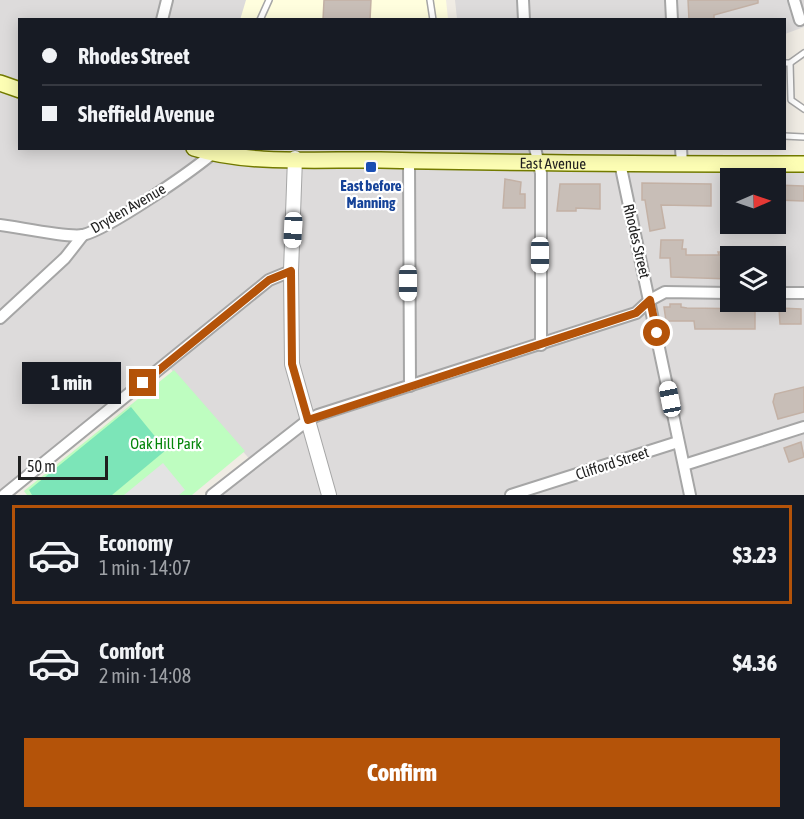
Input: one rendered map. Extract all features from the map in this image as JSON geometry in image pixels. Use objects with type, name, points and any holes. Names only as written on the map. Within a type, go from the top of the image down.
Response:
[{"type":"main road","points":[[0,84],[18,89]]},
{"type":"main road","name":"East Avenue","points":[[214,152],[295,158],[409,160],[457,158],[541,163],[804,164]]},
{"type":"street","points":[[162,18],[167,0]]},
{"type":"street","points":[[523,0],[524,18]]},
{"type":"street","points":[[671,0],[672,18]]},
{"type":"street","points":[[794,0],[800,20]]},
{"type":"street","points":[[536,150],[541,163],[541,345]]},
{"type":"street","points":[[681,150],[682,164]]},
{"type":"street","name":"Dryden Avenue","points":[[0,225],[83,235],[110,221],[195,168],[214,152]]},
{"type":"street","points":[[295,158],[291,271],[292,364],[329,495]]},
{"type":"street","points":[[409,160],[410,386]]},
{"type":"street","name":"Rhodes Street","points":[[620,163],[690,495]]},
{"type":"street","points":[[0,318],[64,258],[83,235]]},
{"type":"street","points":[[6,491],[269,280],[291,271]]},
{"type":"street","points":[[212,495],[308,420],[636,313],[650,300],[665,292],[720,293]]},
{"type":"street","points":[[786,293],[804,294]]},
{"type":"street","points":[[684,465],[804,427]]},
{"type":"street","name":"Clifford Street","points":[[510,495],[678,442]]},
{"type":"lane","points":[[261,18],[269,0]]},
{"type":"lane","points":[[430,0],[433,18]]},
{"type":"lane","points":[[804,53],[787,63],[788,100],[804,109]]},
{"type":"lane","points":[[786,136],[804,137]]},
{"type":"shaded area","points":[[0,0],[257,0],[250,18],[18,18],[18,150],[208,150],[460,161],[460,150],[536,150],[537,161],[804,166],[804,495],[213,495],[253,463],[169,367],[0,495]]},
{"type":"shaded area","points":[[246,0],[446,0],[448,18],[241,18]]},
{"type":"shaded area","points":[[455,0],[804,0],[804,27],[786,34],[786,18],[457,18]]},
{"type":"shaded area","points":[[163,463],[185,490],[179,495],[124,495]]},
{"type":"green space","name":"Oak Hill Park","points":[[174,370],[245,451],[192,495],[27,495],[24,491]]},
{"type":"green space","points":[[131,407],[166,450],[112,495],[32,495],[29,490]]},
{"type":"building","points":[[324,0],[371,0],[370,18],[323,18]]},
{"type":"building","points":[[688,0],[758,0],[758,3],[714,15],[714,18],[689,18]]},
{"type":"building","points":[[505,179],[521,182],[520,194],[525,194],[525,208],[503,208]]},
{"type":"building","points":[[642,183],[711,184],[711,206],[661,205],[665,228],[650,231],[645,200],[642,200]]},
{"type":"building","points":[[560,184],[600,184],[600,209],[576,208],[576,211],[557,211]]},
{"type":"building","points":[[786,185],[804,186],[804,201],[786,200]]},
{"type":"building","points":[[661,240],[683,240],[682,249],[686,249],[686,255],[719,255],[718,252],[720,252],[720,279],[671,277],[670,258],[660,258]]},
{"type":"building","points":[[670,304],[681,304],[681,307],[687,308],[720,308],[720,312],[755,312],[755,329],[695,329],[694,321],[666,321],[664,307],[670,307]]},
{"type":"building","points":[[786,308],[801,309],[801,324],[780,324],[779,312],[786,312]]},
{"type":"building","points":[[804,387],[804,412],[778,419],[773,402],[775,394]]},
{"type":"building","points":[[801,442],[804,457],[789,462],[784,448]]},
{"type":"place","name":"East before Manning","points":[[371,167]]},
{"type":"route","points":[[143,383],[269,280],[291,271],[292,364],[308,420],[636,313],[650,300],[657,333]]}]
